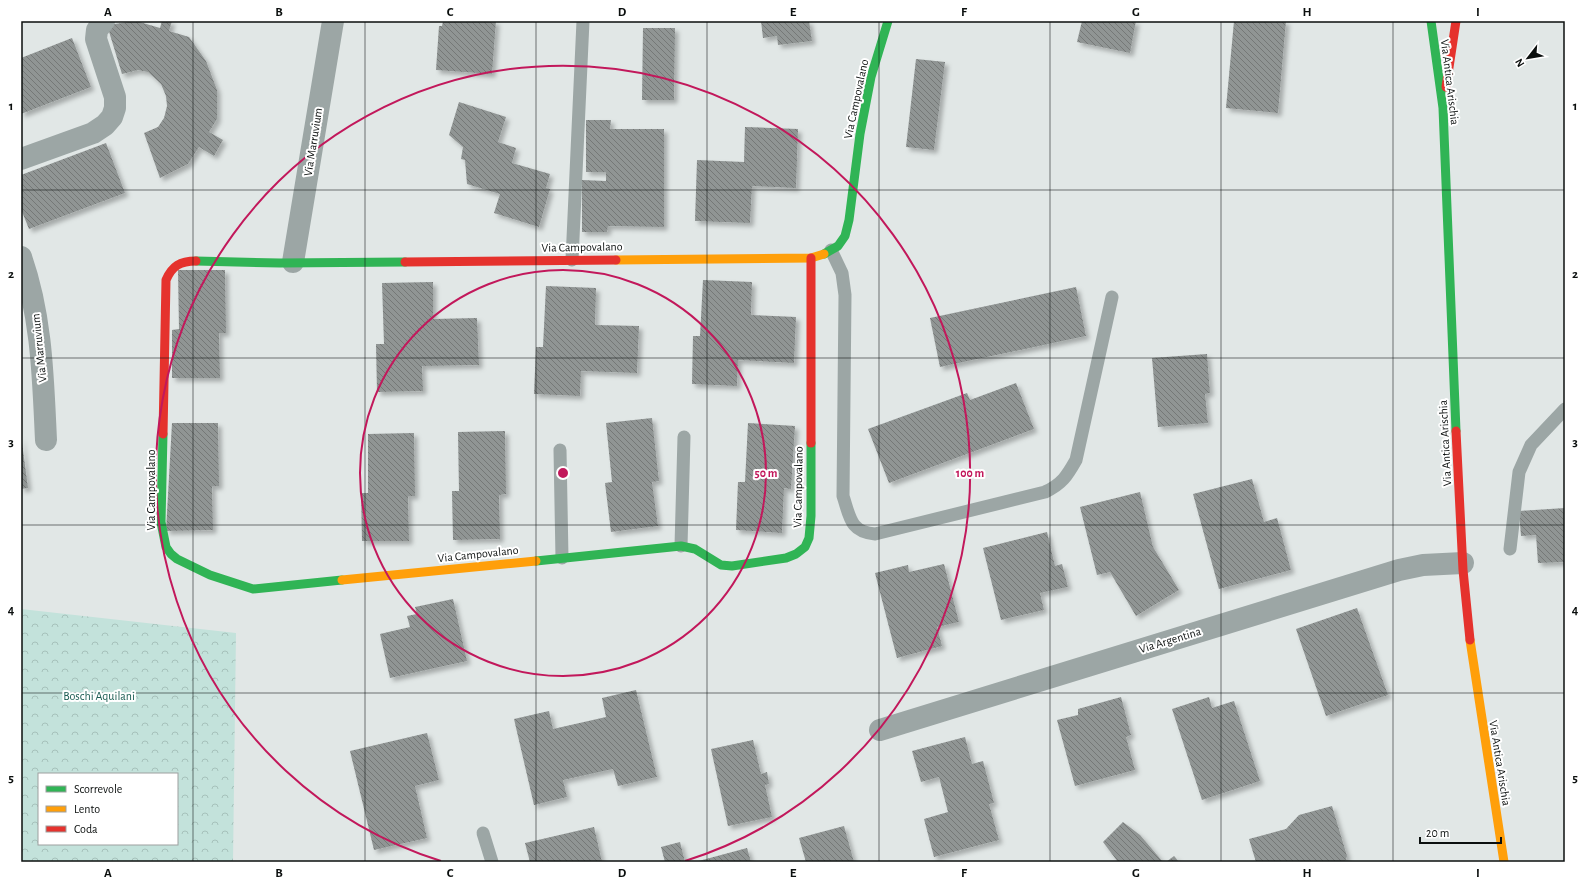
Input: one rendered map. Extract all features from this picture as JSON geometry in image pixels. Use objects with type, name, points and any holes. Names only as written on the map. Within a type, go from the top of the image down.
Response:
[{"type":"street","points":[[21,159],[92,133],[105,125],[112,117],[115,108],[115,98],[96,39],[97,30],[104,21]]},
{"type":"street","name":"Via Marruvium","points":[[293,262],[333,21]]},
{"type":"street","name":"Via Campovalano","points":[[811,258],[811,516],[809,538],[805,547],[796,554],[786,558],[732,566],[721,565],[695,549],[681,546],[253,589],[242,587],[181,563],[170,554],[165,545],[160,522],[166,280],[171,268],[178,263],[191,261],[293,262],[811,258],[823,254],[838,246],[847,230],[860,134],[868,91],[888,21]]},
{"type":"street","points":[[1443,108],[1456,21]]},
{"type":"street","name":"Via Antica Arischia","points":[[1427,26],[1443,108],[1457,452],[1463,563],[1470,644],[1504,862]]},
{"type":"street","name":"Via Marruvium","points":[[21,257],[37,317],[43,360],[46,440]]},
{"type":"street","name":"Via Argentina","points":[[880,730],[1399,570],[1423,565],[1463,563]]},
{"type":"lane","points":[[572,260],[583,21]]},
{"type":"lane","points":[[831,250],[842,273],[845,294],[843,496],[850,518],[857,529],[866,533],[875,534],[1045,492],[1057,486],[1067,476],[1076,460],[1112,297]]},
{"type":"lane","points":[[1510,549],[1519,472],[1531,445],[1565,409]]},
{"type":"lane","points":[[681,546],[684,437]]},
{"type":"lane","points":[[560,450],[562,558]]},
{"type":"lane","points":[[483,833],[492,862]]},
{"type":"green space","name":"Boschi Aquilani","points":[[21,609],[236,633],[233,862],[21,862]]},
{"type":"building","points":[[136,21],[160,28],[162,21],[172,21],[169,31],[189,37],[206,61],[217,90],[217,119],[209,132],[223,140],[214,156],[199,147],[188,164],[160,178],[144,133],[158,127],[164,118],[167,106],[166,96],[161,84],[148,72],[138,70],[122,74],[107,25]]},
{"type":"building","points":[[443,21],[496,21],[492,74],[436,70],[439,26],[442,26]]},
{"type":"building","points":[[761,21],[809,21],[812,41],[778,45],[777,36],[763,38]]},
{"type":"building","points":[[1082,21],[1136,21],[1130,53],[1077,42]]},
{"type":"building","points":[[1234,21],[1286,21],[1278,113],[1226,108]]},
{"type":"building","points":[[643,28],[675,28],[674,100],[642,100]]},
{"type":"building","points":[[72,38],[91,87],[21,114],[21,58]]},
{"type":"building","points":[[916,59],[945,62],[934,150],[906,147]]},
{"type":"building","points":[[459,102],[506,117],[498,142],[516,148],[512,163],[550,174],[546,188],[550,189],[539,227],[494,213],[500,194],[467,184],[465,160],[461,159],[463,147],[449,135]]},
{"type":"building","points":[[586,120],[611,120],[610,129],[664,129],[664,227],[608,226],[607,232],[582,232],[582,180],[606,181],[606,172],[586,172]]},
{"type":"building","points":[[745,127],[798,129],[796,188],[752,186],[750,223],[695,221],[697,160],[744,162]]},
{"type":"building","points":[[106,143],[125,193],[29,229],[21,209],[21,175]]},
{"type":"building","points":[[178,270],[225,270],[226,333],[219,333],[220,378],[172,378],[172,330],[179,329]]},
{"type":"building","points":[[703,280],[752,282],[751,315],[796,317],[794,363],[738,360],[737,386],[692,384],[693,336],[700,336]]},
{"type":"building","points":[[433,282],[433,319],[477,318],[479,365],[422,366],[423,391],[377,392],[376,344],[384,344],[382,283]]},
{"type":"building","points":[[546,286],[596,288],[595,325],[639,326],[637,373],[581,371],[580,396],[534,394],[536,347],[543,347]]},
{"type":"building","points":[[1076,287],[1086,336],[940,367],[930,318]]},
{"type":"building","points":[[1207,354],[1210,393],[1205,394],[1208,423],[1158,427],[1152,358]]},
{"type":"building","points":[[1016,383],[1034,429],[889,483],[868,429],[967,393],[970,400]]},
{"type":"building","points":[[652,418],[659,481],[652,482],[658,526],[611,532],[605,483],[612,482],[606,423]]},
{"type":"building","points":[[172,423],[218,423],[219,486],[212,486],[213,530],[166,531]]},
{"type":"building","points":[[748,423],[795,426],[791,489],[784,488],[782,533],[736,530],[738,482],[745,482]]},
{"type":"building","points":[[505,431],[506,494],[499,495],[500,539],[453,540],[452,491],[459,491],[458,432]]},
{"type":"building","points":[[414,433],[415,496],[408,496],[409,541],[362,541],[361,493],[368,493],[368,434]]},
{"type":"building","points":[[21,435],[28,488],[21,489]]},
{"type":"building","points":[[1252,479],[1264,522],[1277,518],[1291,570],[1219,589],[1193,494]]},
{"type":"building","points":[[1140,492],[1153,547],[1179,590],[1136,616],[1110,572],[1097,575],[1080,507]]},
{"type":"building","points":[[1565,508],[1565,562],[1538,563],[1536,535],[1521,536],[1519,511]]},
{"type":"building","points":[[1047,532],[1055,566],[1062,564],[1068,587],[1040,593],[1044,610],[1001,620],[983,548]]},
{"type":"building","points":[[944,564],[959,622],[937,627],[942,646],[897,658],[875,573],[908,565],[909,572]]},
{"type":"building","points":[[453,599],[467,661],[390,678],[380,634],[410,627],[407,616],[417,614],[415,607]]},
{"type":"building","points":[[1357,608],[1388,695],[1326,716],[1296,629]]},
{"type":"building","points":[[636,690],[657,777],[618,786],[613,769],[563,780],[567,797],[534,805],[514,719],[549,711],[553,729],[606,717],[602,698]]},
{"type":"building","points":[[1121,697],[1131,735],[1126,737],[1135,770],[1075,786],[1057,720],[1078,715],[1078,709]]},
{"type":"building","points":[[1209,697],[1212,708],[1234,701],[1260,781],[1202,800],[1172,709]]},
{"type":"building","points":[[427,733],[439,780],[415,786],[427,838],[374,850],[350,751]]},
{"type":"building","points":[[965,737],[972,764],[983,761],[994,803],[989,804],[999,840],[934,857],[924,819],[948,812],[939,777],[921,782],[912,751]]},
{"type":"building","points":[[753,740],[761,774],[767,772],[769,784],[765,785],[772,817],[728,826],[711,749]]},
{"type":"building","points":[[1332,806],[1347,856],[1345,862],[1256,862],[1249,839],[1286,829],[1299,815]]},
{"type":"building","points":[[1123,822],[1140,835],[1163,862],[1118,862],[1103,842]]},
{"type":"building","points":[[844,826],[854,862],[806,862],[799,838]]},
{"type":"building","points":[[594,827],[602,862],[530,862],[525,843]]},
{"type":"building","points":[[680,842],[685,862],[665,862],[661,847]]},
{"type":"building","points":[[747,848],[751,862],[695,862]]},
{"type":"building","points":[[1174,856],[1179,862],[1166,862]]},
{"type":"traffic: fast","points":[[824,254],[838,246],[845,236],[849,220],[860,134],[871,77],[888,21]]},
{"type":"traffic: fast","points":[[1431,21],[1443,108],[1456,431]]},
{"type":"traffic: fast","points":[[196,261],[280,263],[405,262]]},
{"type":"traffic: fast","points":[[163,434],[161,522],[166,547],[177,559],[210,575],[253,589],[342,580]]},
{"type":"traffic: fast","points":[[536,561],[681,546],[695,549],[721,565],[732,566],[786,558],[796,554],[805,547],[809,538],[811,516],[811,443]]},
{"type":"traffic: slow","points":[[616,260],[811,258],[824,254]]},
{"type":"traffic: slow","points":[[342,580],[536,561]]},
{"type":"traffic: slow","points":[[1470,640],[1504,862]]},
{"type":"traffic: jam","points":[[1446,87],[1456,21]]},
{"type":"traffic: jam","points":[[811,258],[811,443]]},
{"type":"traffic: jam","points":[[405,262],[616,260]]},
{"type":"traffic: jam","points":[[163,434],[166,280],[168,275],[177,265],[185,262],[196,261]]},
{"type":"traffic: jam","points":[[1456,431],[1463,570],[1470,640]]}]
